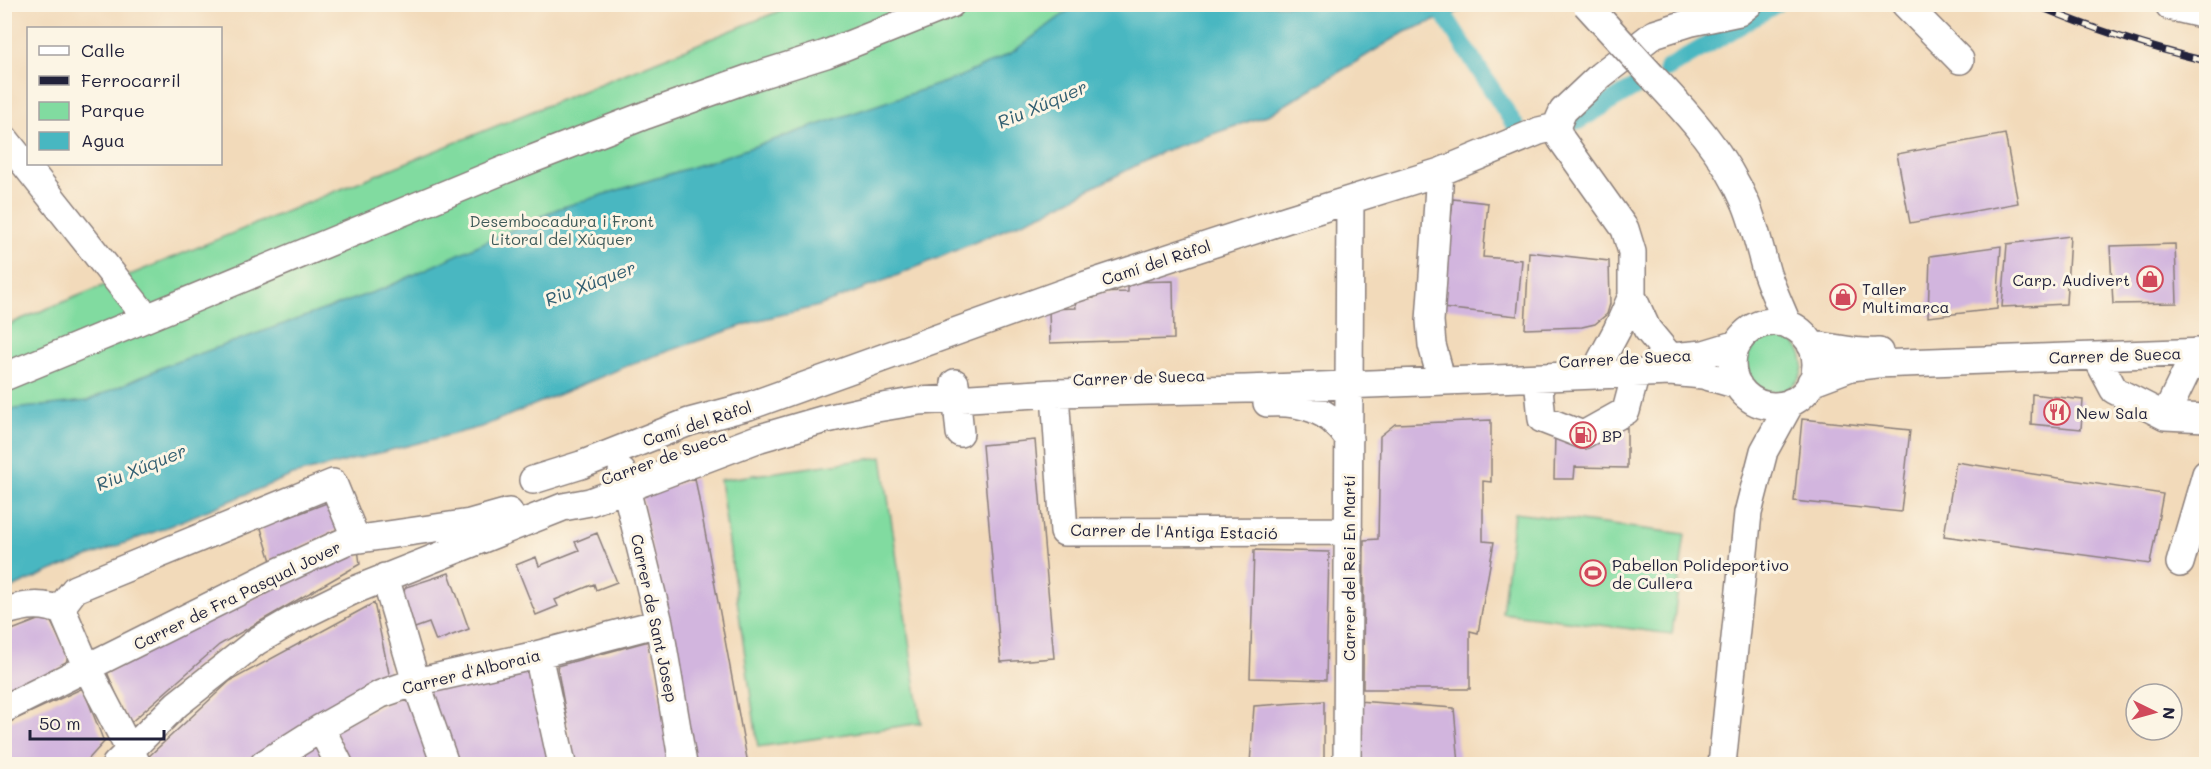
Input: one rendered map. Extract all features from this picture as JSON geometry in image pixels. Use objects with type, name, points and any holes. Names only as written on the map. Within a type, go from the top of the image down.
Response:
[{"type":"highway","points":[[2172,4],[2206,12]]},
{"type":"street","points":[[4,377],[504,170],[753,76],[826,54],[951,4]]},
{"type":"street","points":[[1586,4],[1704,134],[1725,164],[1745,202],[1758,235],[1767,272],[1788,325]]},
{"type":"street","points":[[1601,360],[1632,296],[1632,252],[1625,229],[1561,139],[1556,127],[1563,111],[1601,75],[1654,34],[1692,22],[1739,12],[1749,4]]},
{"type":"street","points":[[1905,4],[1960,60]]},
{"type":"street","name":"Camí del Ràfol","points":[[533,480],[598,458],[689,422],[749,406],[1074,289],[1440,172],[1539,131],[1556,127]]},
{"type":"street","points":[[4,138],[147,318]]},
{"type":"street","points":[[1438,367],[1432,345],[1430,321],[1440,172]]},
{"type":"street","name":"Carrer del Rei En Martí","points":[[1347,765],[1350,200]]},
{"type":"street","points":[[1764,451],[1745,392],[1733,371],[1732,357],[1755,314],[1767,272]]},
{"type":"street","points":[[1632,296],[1647,329],[1671,358]]},
{"type":"street","points":[[1745,335],[1765,323],[1777,322],[1788,325],[1798,329],[1811,345],[1815,357],[1815,370],[1811,382],[1803,394],[1791,402],[1778,406],[1765,405],[1745,392]]},
{"type":"street","name":"Carrer de Sueca","points":[[955,391],[1055,393],[1211,390],[1350,378],[1438,367],[1671,358],[1704,354],[1745,335]]},
{"type":"street","name":"Carrer de Sueca","points":[[1811,345],[1865,353],[2203,348]]},
{"type":"street","points":[[2165,416],[2203,348]]},
{"type":"street","name":"Carrer de Sueca","points":[[1811,382],[1851,367],[1876,364],[2096,356],[2203,348]]},
{"type":"street","points":[[2096,356],[2114,390],[2165,416],[2206,418]]},
{"type":"street","points":[[1538,378],[1542,419],[1583,435],[1626,411],[1636,373]]},
{"type":"street","name":"Carrer de Sueca","points":[[563,507],[584,486],[624,480],[822,420],[955,391],[1350,378],[1538,378],[1636,373],[1703,375],[1745,392]]},
{"type":"street","points":[[1211,390],[1244,404],[1278,402],[1301,405],[1320,411],[1335,420],[1349,439]]},
{"type":"street","points":[[955,391],[960,433]]},
{"type":"street","name":"Carrer de l'Antiga Estació","points":[[1055,393],[1064,532],[1349,531]]},
{"type":"street","points":[[1722,765],[1748,513],[1764,451],[1791,402]]},
{"type":"street","points":[[2180,563],[2206,474]]},
{"type":"street","name":"Carrer de Sueca","points":[[128,760],[177,704],[257,641],[326,603],[385,577],[563,507],[590,502],[624,480]]},
{"type":"street","name":"Carrer de Sant Josep","points":[[624,480],[658,623],[683,765]]},
{"type":"street","points":[[59,609],[75,589],[333,483],[356,539]]},
{"type":"street","name":"Carrer de Fra Pasqual Jover","points":[[4,710],[274,574],[346,541],[470,523],[507,513],[584,486]]},
{"type":"street","points":[[385,577],[416,682],[445,765]]},
{"type":"street","points":[[4,612],[20,606],[36,605],[59,609],[66,617],[128,760]]},
{"type":"street","name":"Carrer d'Alboraia","points":[[264,765],[321,728],[381,694],[416,682],[537,655],[658,623]]},
{"type":"street","points":[[537,655],[562,765]]},
{"type":"street","points":[[321,728],[339,765]]},
{"type":"green space","name":"Desembocadura i Front Litoral del Xúquer","points":[[794,5],[1426,5],[5,558],[5,327]]},
{"type":"green space","points":[[1775,336],[1790,341],[1798,349],[1803,364],[1798,379],[1790,387],[1775,392],[1760,387],[1752,379],[1747,364],[1752,349],[1760,341]]},
{"type":"green space","points":[[882,457],[921,723],[758,747],[720,480]]},
{"type":"green space","name":"Pabellon Polideportivo de Cullera","points":[[1514,513],[1685,534],[1672,634],[1502,613]]},
{"type":"water","name":"Desembocadura i Front Litoral del Xúquer","points":[[1076,5],[1476,5],[1405,32],[1270,114],[1164,151],[1046,212],[891,278],[819,306],[759,320],[634,363],[481,427],[293,475],[5,591],[5,410],[87,401],[165,366],[385,288],[557,209],[705,163],[957,78],[1011,53]]},
{"type":"building","points":[[2005,134],[2018,203],[1910,223],[1897,154]]},
{"type":"building","points":[[1453,199],[1488,203],[1483,257],[1522,260],[1517,316],[1442,308]]},
{"type":"building","points":[[2070,236],[2066,304],[2002,307],[2007,244]]},
{"type":"building","points":[[2175,244],[2177,303],[2113,304],[2110,246]]},
{"type":"building","points":[[2001,246],[1997,309],[1928,317],[1930,256]]},
{"type":"building","points":[[1529,252],[1609,261],[1610,304],[1607,314],[1595,324],[1582,327],[1525,329]]},
{"type":"building","points":[[1173,281],[1174,339],[1050,343],[1049,309],[1076,308],[1075,299],[1094,298],[1094,293],[1128,292],[1128,282]]},
{"type":"building","name":"New Sala","points":[[2032,394],[2083,400],[2081,429],[2031,424]]},
{"type":"building","points":[[1802,419],[1910,430],[1901,512],[1794,501]]},
{"type":"building","points":[[1491,420],[1491,482],[1483,481],[1483,541],[1494,542],[1478,633],[1470,631],[1470,689],[1363,689],[1364,540],[1378,539],[1380,436],[1395,424]]},
{"type":"building","points":[[1600,427],[1627,428],[1627,468],[1575,467],[1574,479],[1554,479],[1555,432]]},
{"type":"building","points":[[1035,440],[1054,658],[1001,662],[982,445]]},
{"type":"building","points":[[1956,462],[2163,494],[2150,564],[1944,536]]},
{"type":"building","points":[[695,478],[748,764],[691,764],[642,496]]},
{"type":"building","points":[[332,501],[344,526],[271,561],[260,525],[290,517]]},
{"type":"building","points":[[597,533],[617,582],[596,590],[594,584],[555,600],[558,606],[536,615],[516,565],[536,557],[539,566],[579,550],[575,542]]},
{"type":"building","points":[[358,549],[360,564],[219,645],[129,724],[107,672],[187,630]]},
{"type":"building","points":[[1254,550],[1329,552],[1326,680],[1250,678]]},
{"type":"building","points":[[449,573],[469,629],[436,641],[429,623],[412,629],[400,599],[406,587]]},
{"type":"building","points":[[374,603],[390,678],[247,764],[149,764],[146,759],[230,681]]},
{"type":"building","points":[[48,616],[68,656],[65,666],[4,696],[4,633]]},
{"type":"building","points":[[649,641],[673,764],[575,764],[557,666]]},
{"type":"building","points":[[532,666],[554,764],[453,764],[426,686]]},
{"type":"building","points":[[83,688],[104,742],[84,764],[5,764],[5,724]]},
{"type":"building","points":[[412,691],[436,764],[350,764],[333,729]]},
{"type":"building","points":[[1324,701],[1324,764],[1250,764],[1254,706]]},
{"type":"building","points":[[1357,701],[1454,708],[1459,764],[1361,764]]},
{"type":"building","points":[[319,739],[331,764],[276,764]]},
{"type":"waterway","points":[[1437,4],[1516,127]]},
{"type":"waterway","points":[[1667,69],[1776,4]]},
{"type":"waterway","points":[[1578,121],[1639,85]]},
{"type":"railway","points":[[2033,4],[2119,36],[2206,61]]},
{"type":"place","name":"Carp. Audivert","points":[[2150,279]]},
{"type":"place","name":"Taller Multimarca","points":[[1843,297]]},
{"type":"place","name":"New Sala","points":[[2057,412]]},
{"type":"place","name":"BP","points":[[1583,435]]},
{"type":"place","name":"Pabellon Polideportivo de Cullera","points":[[1593,573]]},
{"type":"water label","name":"Riu Xúquer","points":[[1042,104]]},
{"type":"water label","name":"Riu Xúquer","points":[[590,283]]},
{"type":"water label","name":"Riu Xúquer","points":[[141,467]]}]
